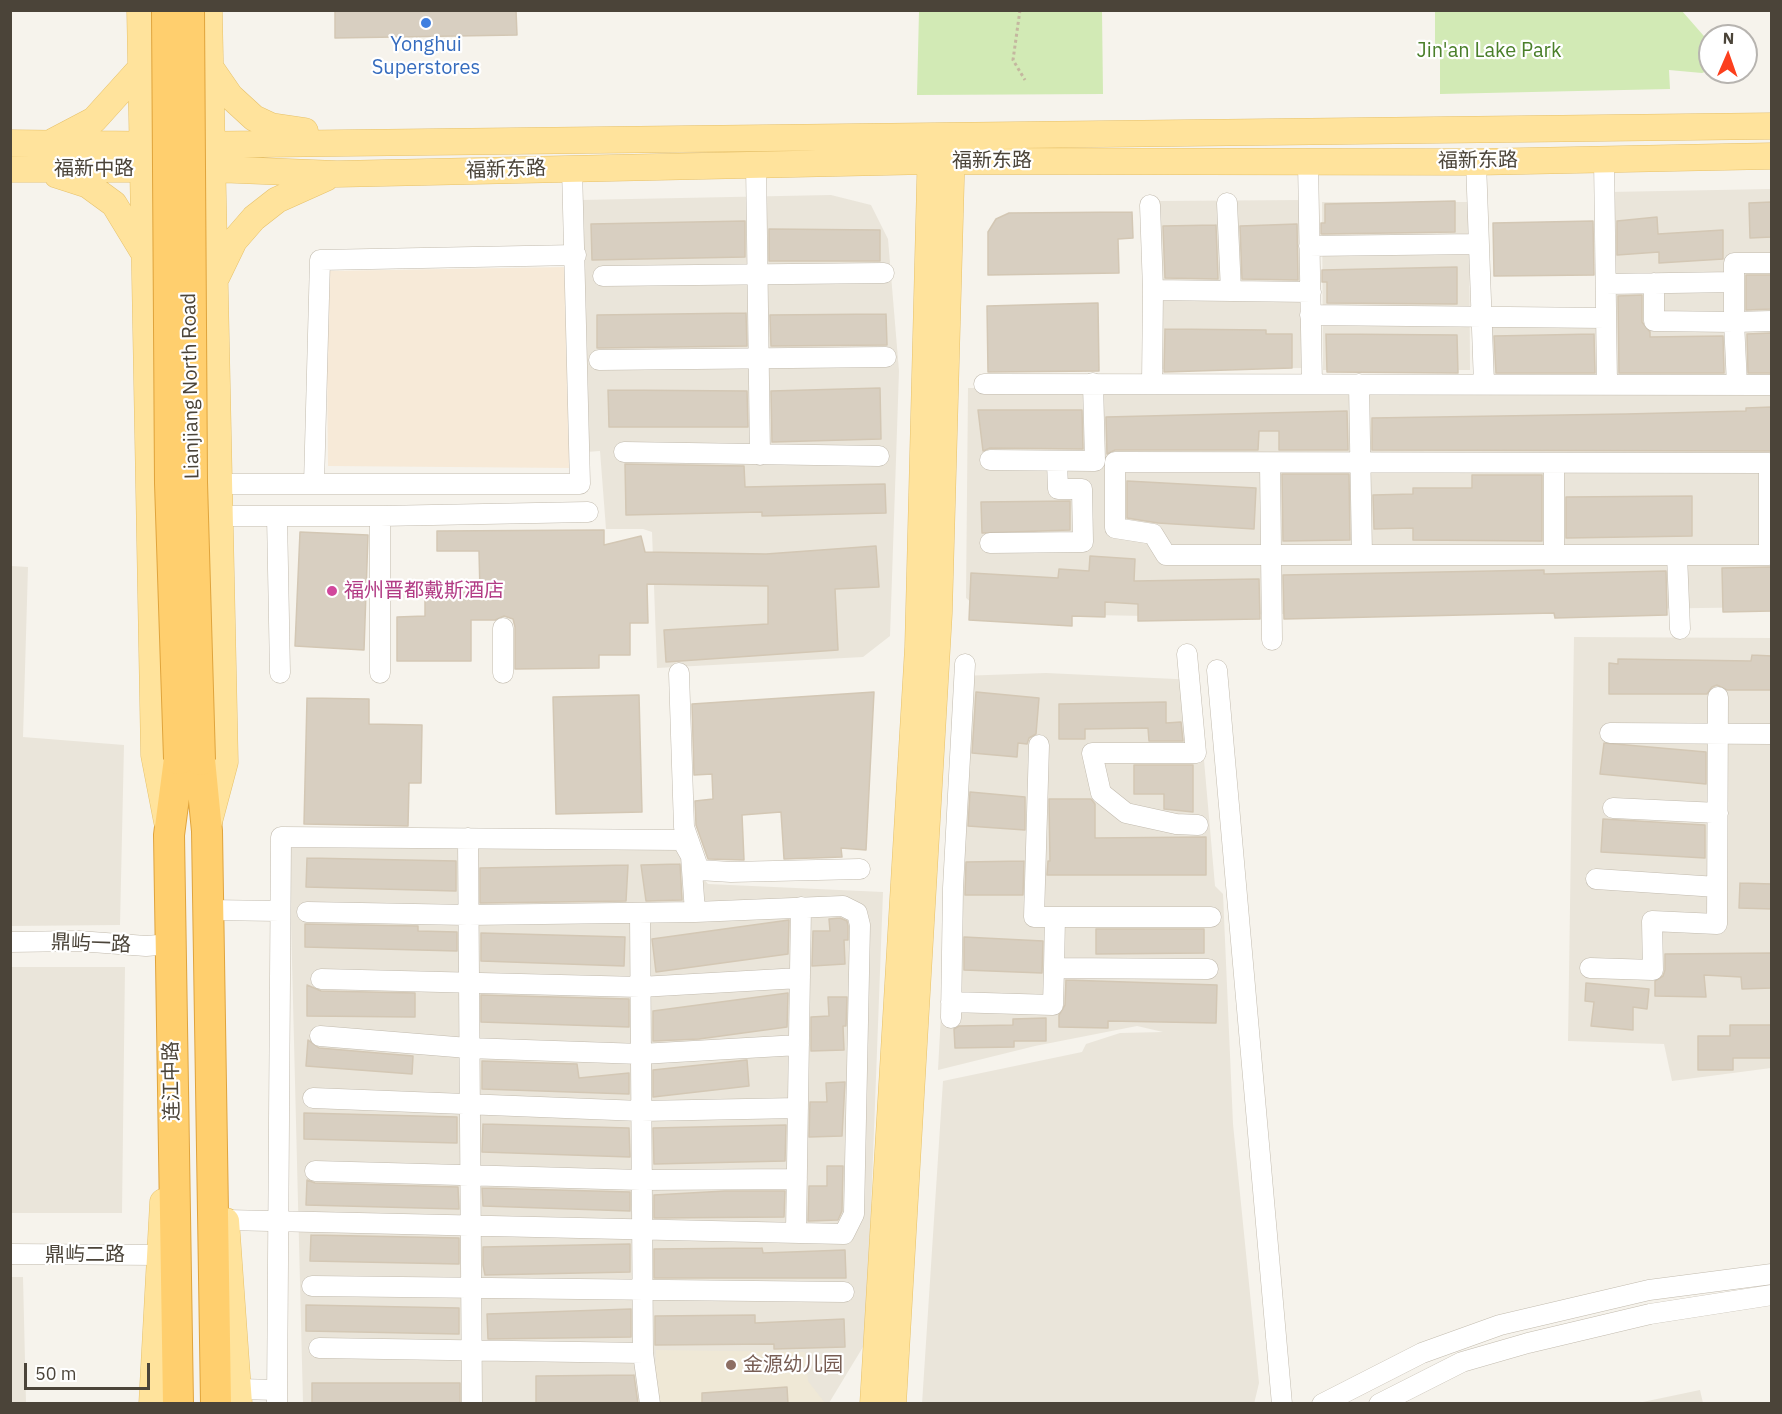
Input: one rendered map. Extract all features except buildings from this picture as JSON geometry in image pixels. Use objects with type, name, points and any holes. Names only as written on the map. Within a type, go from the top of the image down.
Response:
[{"type":"highway","name":"Lianjiang North Road","points":[[167,10],[170,483],[190,760]]},
{"type":"highway","name":"Lianjiang North Road","points":[[189,10],[192,482],[190,760]]},
{"type":"highway","name":"连江中路","points":[[190,760],[207,831],[209,1064],[226,1398]]},
{"type":"highway","name":"连江中路","points":[[170,1401],[172,1067],[169,835],[190,760]]},
{"type":"main road","points":[[140,10],[154,755],[169,835]]},
{"type":"main road","points":[[207,831],[225,762],[209,10]]},
{"type":"main road","points":[[210,67],[241,107],[254,118],[271,126],[306,131],[470,141]]},
{"type":"main road","points":[[50,144],[94,120],[140,69]]},
{"type":"main road","name":"福新东路","points":[[213,157],[337,174],[756,164],[941,149],[1772,126]]},
{"type":"main road","name":"福新东路","points":[[213,157],[470,141],[941,149],[1308,162],[1476,162],[1772,156]]},
{"type":"main road","name":"福新中路","points":[[10,143],[50,144],[142,156],[213,157]]},
{"type":"main road","points":[[873,1404],[918,648],[941,149]]},
{"type":"main road","points":[[893,1404],[939,630],[941,149]]},
{"type":"main road","name":"福新中路","points":[[10,169],[39,169],[142,156]]},
{"type":"main road","points":[[39,169],[88,185],[114,204],[144,252]]},
{"type":"main road","points":[[214,282],[234,241],[254,218],[296,190],[337,174]]},
{"type":"main road","points":[[209,1064],[226,1220],[226,1398]]},
{"type":"main road","points":[[170,1401],[159,1255],[172,1067]]},
{"type":"street","points":[[1604,159],[1607,384]]},
{"type":"street","points":[[1308,162],[1312,384]]},
{"type":"street","points":[[1476,162],[1484,384]]},
{"type":"street","points":[[756,164],[760,455]]},
{"type":"street","points":[[219,484],[580,484],[572,168]]},
{"type":"street","points":[[1227,203],[1232,291]]},
{"type":"street","points":[[1150,205],[1153,290],[1152,383]]},
{"type":"street","points":[[1309,246],[1478,244]]},
{"type":"street","points":[[314,484],[320,260],[576,255]]},
{"type":"street","points":[[1737,385],[1734,263],[1772,263]]},
{"type":"street","points":[[603,276],[884,273]]},
{"type":"street","points":[[1606,284],[1734,282]]},
{"type":"street","points":[[1654,283],[1654,321],[1772,321]]},
{"type":"street","points":[[1153,290],[1311,292]]},
{"type":"street","points":[[1310,315],[1606,318]]},
{"type":"street","points":[[599,360],[886,357]]},
{"type":"street","points":[[990,460],[1095,461],[1093,383]]},
{"type":"street","points":[[984,384],[1772,385]]},
{"type":"street","points":[[1359,384],[1362,555]]},
{"type":"street","points":[[624,452],[879,456]]},
{"type":"street","points":[[990,543],[1083,542],[1082,489],[1058,489],[1058,461]]},
{"type":"street","points":[[1115,462],[1362,463],[1769,463],[1769,555],[1166,555],[1153,534],[1115,528],[1115,462]]},
{"type":"street","points":[[1270,463],[1272,640]]},
{"type":"street","points":[[1554,463],[1554,555]]},
{"type":"street","points":[[220,516],[588,512]]},
{"type":"street","points":[[277,516],[280,673]]},
{"type":"street","points":[[380,516],[380,673]]},
{"type":"street","points":[[1677,555],[1680,629]]},
{"type":"street","points":[[503,628],[503,673]]},
{"type":"street","points":[[1187,654],[1196,753],[1092,753],[1101,793],[1126,813],[1176,824],[1198,825]]},
{"type":"street","points":[[965,664],[953,888],[951,1010],[1053,1005],[1055,917]]},
{"type":"street","points":[[1217,670],[1282,1404]]},
{"type":"street","points":[[679,673],[684,827],[699,870],[731,872],[860,869]]},
{"type":"street","points":[[1590,968],[1653,970],[1652,921],[1718,924],[1718,697]]},
{"type":"street","points":[[1610,733],[1772,734]]},
{"type":"street","points":[[1039,745],[1035,917],[1211,917]]},
{"type":"street","points":[[1613,808],[1718,813]]},
{"type":"street","points":[[226,1398],[277,1397],[281,837],[682,840],[691,856],[695,912]]},
{"type":"street","points":[[468,838],[468,1106],[472,1404]]},
{"type":"street","points":[[1596,879],[1718,886]]},
{"type":"street","points":[[226,1220],[844,1234],[854,1214],[860,925],[857,913],[843,906],[695,912],[468,915],[307,912]]},
{"type":"street","points":[[796,1233],[801,907]]},
{"type":"street","points":[[208,910],[280,911]]},
{"type":"street","points":[[640,913],[642,1290],[644,1353],[650,1404]]},
{"type":"street","name":"鼎屿一路","points":[[10,942],[78,941],[146,946],[171,944]]},
{"type":"street","points":[[1054,968],[1208,969]]},
{"type":"street","points":[[321,979],[640,987],[800,978]]},
{"type":"street","points":[[320,1036],[468,1048],[641,1054],[799,1045]]},
{"type":"street","points":[[313,1098],[641,1112],[798,1108]]},
{"type":"street","points":[[315,1171],[469,1173],[641,1180],[797,1179]]},
{"type":"street","name":"鼎屿二路","points":[[10,1254],[159,1255]]},
{"type":"street","points":[[1322,1404],[1431,1349],[1500,1325],[1649,1290],[1772,1274]]},
{"type":"street","points":[[312,1286],[844,1292]]},
{"type":"street","points":[[1379,1404],[1462,1362],[1528,1343],[1650,1314],[1772,1294]]},
{"type":"street","points":[[319,1348],[644,1353]]},
{"type":"path","points":[[1020,10],[1013,60],[1025,80]]},
{"type":"shaded area","points":[[1771,189],[1771,376],[1487,378],[1485,322],[1611,320],[1609,192]]},
{"type":"shaded area","points":[[831,195],[871,205],[888,239],[899,371],[890,636],[863,657],[657,668],[652,532],[643,529],[606,529],[600,451],[586,452],[581,200]]},
{"type":"shaded area","points":[[1305,200],[1305,368],[1158,369],[1157,201]]},
{"type":"shaded area","points":[[1322,202],[1469,202],[1470,370],[1323,370]]},
{"type":"shaded area","points":[[568,267],[570,468],[328,466],[326,271]]},
{"type":"shaded area","points":[[968,388],[1771,392],[1771,607],[1146,616],[984,613],[966,598]]},
{"type":"shaded area","points":[[11,566],[28,567],[23,737],[124,745],[120,925],[11,926]]},
{"type":"shaded area","points":[[1574,637],[1771,638],[1771,1068],[1672,1081],[1664,1044],[1568,1041]]},
{"type":"shaded area","points":[[1046,673],[1197,680],[1215,886],[1223,894],[1233,1124],[1259,1383],[1254,1404],[922,1404],[943,1081],[1082,1052],[1086,1044],[1120,1033],[1163,1032],[1137,1026],[1035,1046],[938,1070],[959,676]]},
{"type":"shaded area","points":[[289,841],[686,843],[699,873],[708,884],[883,892],[866,1342],[829,1403],[303,1403]]},
{"type":"shaded area","points":[[11,967],[125,967],[122,1213],[11,1213]]},
{"type":"shaded area","points":[[10,1277],[23,1277],[26,1403],[11,1403]]},
{"type":"shaded area","name":"金源幼儿园","points":[[656,1350],[805,1352],[808,1381],[825,1403],[660,1403],[655,1379]]},
{"type":"shaded area","points":[[1700,1390],[1703,1403],[1638,1403]]},
{"type":"green space","points":[[919,11],[1102,11],[1103,94],[917,95]]},
{"type":"green space","name":"Jin'an Lake Park","points":[[1435,11],[1682,11],[1698,29],[1698,73],[1669,70],[1670,89],[1440,94],[1440,56],[1435,45]]},
{"type":"place","name":"Yonghui Superstores","points":[[426,23]]},
{"type":"place","name":"福州晋都戴斯酒店","points":[[332,591]]},
{"type":"place","name":"金源幼儿园","points":[[731,1365]]}]
